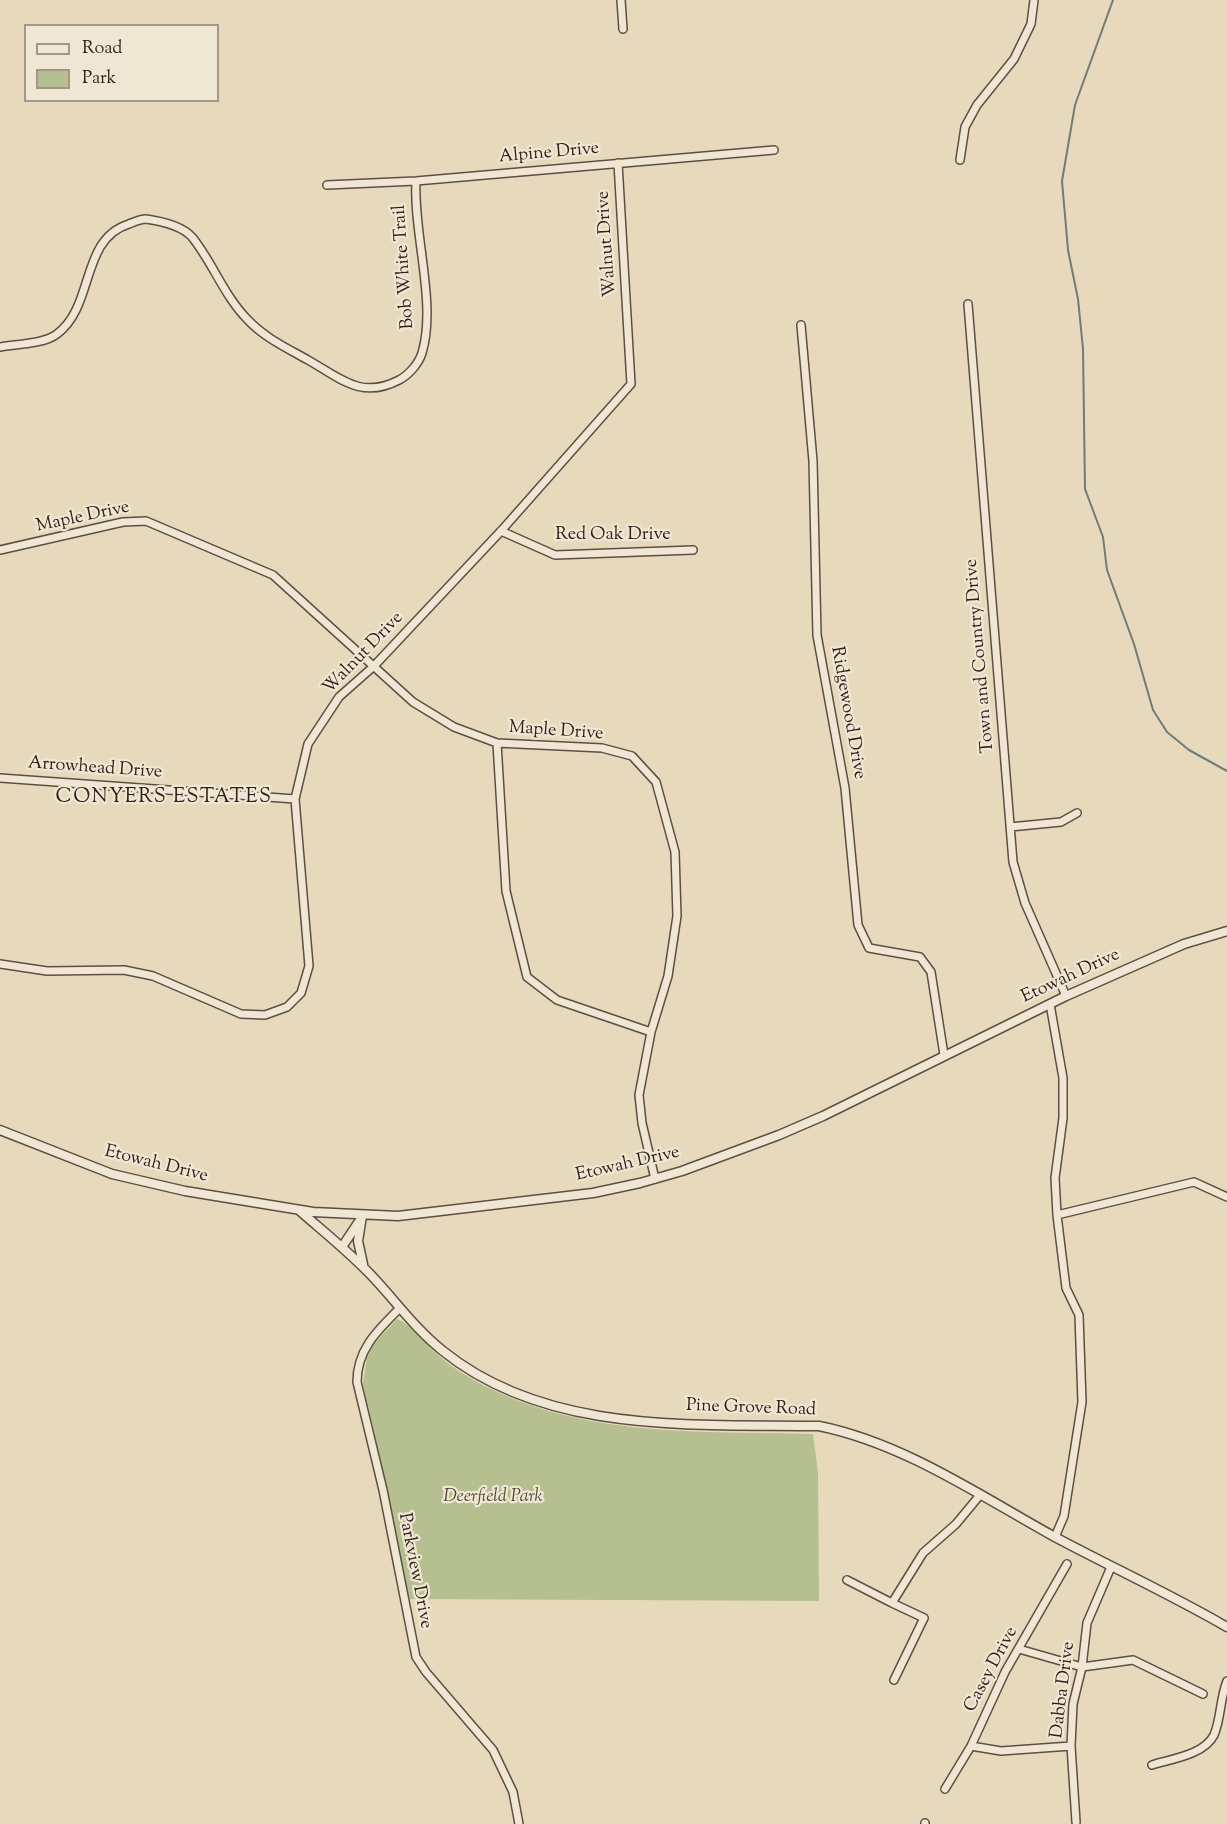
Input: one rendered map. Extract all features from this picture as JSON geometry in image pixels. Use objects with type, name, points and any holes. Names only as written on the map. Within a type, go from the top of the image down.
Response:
[{"type":"street","points":[[621,0],[623,29]]},
{"type":"street","points":[[960,160],[965,127],[977,105],[1014,59],[1031,24],[1034,0]]},
{"type":"street","name":"Alpine Drive","points":[[327,185],[416,181],[774,150]]},
{"type":"street","name":"Walnut Drive","points":[[0,964],[46,971],[124,970],[153,976],[242,1014],[265,1015],[286,1007],[301,993],[309,966],[295,799],[308,744],[339,697],[374,666],[501,531],[631,384],[618,164]]},
{"type":"street","name":"Bob White Trail","points":[[0,347],[56,335],[79,307],[96,253],[104,240],[119,226],[143,219],[168,224],[191,236],[232,301],[267,337],[337,379],[366,389],[386,387],[404,378],[418,363],[426,333],[425,287],[415,201],[416,181]]},
{"type":"street","name":"Town and Country Drive","points":[[968,304],[1013,862],[1019,888],[1066,996]]},
{"type":"street","name":"Ridgewood Drive","points":[[801,325],[813,461],[817,634],[845,788],[858,925],[869,948],[920,957],[932,972],[944,1055]]},
{"type":"street","name":"Maple Drive","points":[[0,550],[123,522],[146,521],[273,576],[413,702],[454,727],[497,743],[602,748],[632,756],[656,782],[675,852],[677,916],[668,976],[651,1032],[639,1104],[655,1179]]},
{"type":"street","name":"Red Oak Drive","points":[[501,531],[555,555],[693,550]]},
{"type":"street","points":[[497,743],[506,891],[528,976],[557,1000],[651,1032]]},
{"type":"street","name":"Arrowhead Drive","points":[[0,778],[295,799]]},
{"type":"street","points":[[1010,827],[1061,822],[1077,813]]},
{"type":"street","name":"Etowah Drive","points":[[0,1130],[112,1174],[184,1191],[300,1211],[362,1216],[398,1216],[593,1192],[655,1179],[725,1156],[823,1116],[1066,996],[1184,944],[1227,931]]},
{"type":"street","points":[[1050,1004],[1063,1078],[1063,1118],[1055,1178],[1057,1215],[1066,1288],[1079,1315],[1083,1402],[1064,1516],[1055,1537]]},
{"type":"street","points":[[1057,1215],[1194,1182],[1205,1185],[1227,1197]]},
{"type":"street","name":"Pine Grove Road","points":[[300,1211],[364,1268],[434,1343],[473,1372],[498,1386],[543,1402],[620,1420],[819,1426],[848,1432],[878,1443],[980,1495],[1227,1627]]},
{"type":"street","points":[[342,1247],[362,1216]]},
{"type":"street","points":[[362,1216],[358,1246],[364,1268]]},
{"type":"street","name":"Parkview Drive","points":[[400,1308],[376,1332],[364,1349],[358,1366],[357,1382],[383,1490],[416,1657],[426,1672],[493,1750],[513,1792],[519,1824]]},
{"type":"street","points":[[892,1603],[923,1553],[956,1524],[980,1495]]},
{"type":"street","name":"Casey Drive","points":[[945,1789],[971,1746],[1005,1672],[1066,1564]]},
{"type":"street","name":"Dabba Drive","points":[[1076,1822],[1071,1746],[1073,1704],[1082,1667],[1087,1623],[1111,1567]]},
{"type":"street","points":[[847,1580],[924,1618],[894,1680]]},
{"type":"street","points":[[1019,1649],[1082,1667],[1133,1660],[1203,1694]]},
{"type":"street","points":[[1152,1765],[1198,1750],[1209,1742],[1214,1734],[1220,1699],[1227,1681]]},
{"type":"street","points":[[971,1746],[1001,1751],[1071,1746]]},
{"type":"green space","name":"Deerfield Park","points":[[397,1319],[413,1330],[443,1359],[479,1383],[518,1401],[559,1414],[600,1423],[643,1428],[813,1434],[818,1473],[819,1601],[409,1599],[387,1487],[363,1384],[367,1358],[373,1345]]},
{"type":"waterway","points":[[1113,0],[1075,105],[1062,181],[1068,250],[1078,299],[1083,349],[1085,489],[1103,537],[1107,570],[1134,644],[1153,710],[1167,732],[1189,750],[1227,771]]},
{"type":"district","name":"CONYERS ESTATES","points":[[164,799]]}]
